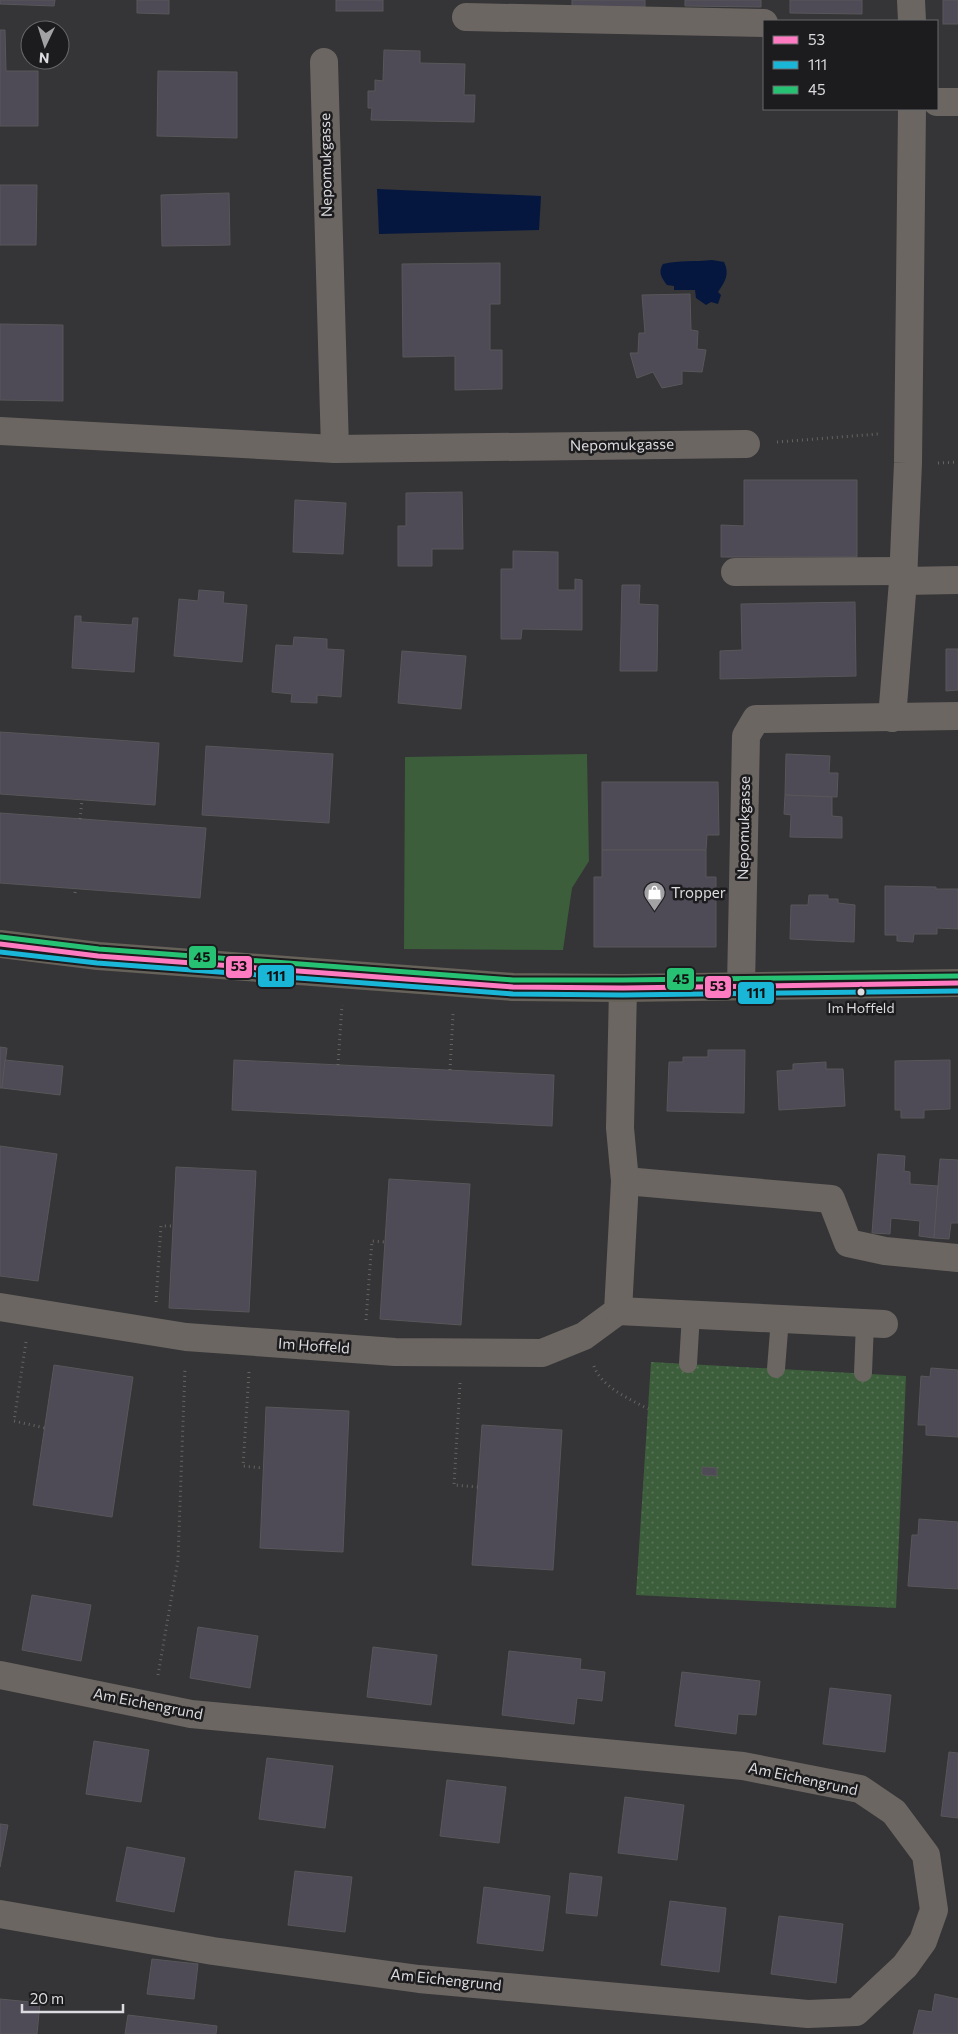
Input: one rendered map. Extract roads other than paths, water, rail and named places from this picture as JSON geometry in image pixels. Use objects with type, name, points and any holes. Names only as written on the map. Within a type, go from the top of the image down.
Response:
[{"type":"main road","points":[[0,944],[98,956],[494,986],[623,988],[958,983]]},
{"type":"street","points":[[912,0],[912,20]]},
{"type":"street","points":[[466,17],[763,23]]},
{"type":"street","name":"Nepomukgasse","points":[[324,62],[335,449]]},
{"type":"street","points":[[938,102],[958,102]]},
{"type":"street","points":[[892,718],[904,576],[908,431],[912,110]]},
{"type":"street","name":"Nepomukgasse","points":[[0,431],[335,449],[746,444]]},
{"type":"street","points":[[735,572],[904,576],[958,580]]},
{"type":"street","name":"Nepomukgasse","points":[[741,986],[746,736],[756,719],[958,716]]},
{"type":"street","points":[[623,988],[620,1128],[625,1181],[618,1311],[874,1323]]},
{"type":"street","points":[[625,1181],[831,1199],[848,1243],[885,1252],[958,1258]]},
{"type":"street","name":"Im Hoffeld","points":[[0,1307],[186,1337],[395,1352],[542,1353],[584,1336],[618,1311]]},
{"type":"street","name":"Am Eichengrund","points":[[0,1675],[201,1715],[742,1766],[860,1789],[894,1812],[926,1855],[934,1910],[923,1941],[905,1966],[856,2012],[808,2014],[419,1979],[213,1952],[0,1914]]},
{"type":"lane","points":[[688,1364],[691,1314]]},
{"type":"lane","points":[[776,1369],[780,1318]]},
{"type":"lane","points":[[862,1373],[874,1323]]},
{"type":"water","points":[[377,189],[541,196],[539,230],[379,234]]},
{"type":"water","points":[[712,260],[724,262],[727,270],[725,281],[718,292],[721,295],[718,304],[711,302],[706,305],[696,298],[695,290],[674,290],[674,286],[667,285],[661,274],[663,264]]},
{"type":"place","name":"Tropper","points":[[655,912]]},
{"type":"place","name":"Im Hoffeld","points":[[861,992]]}]
